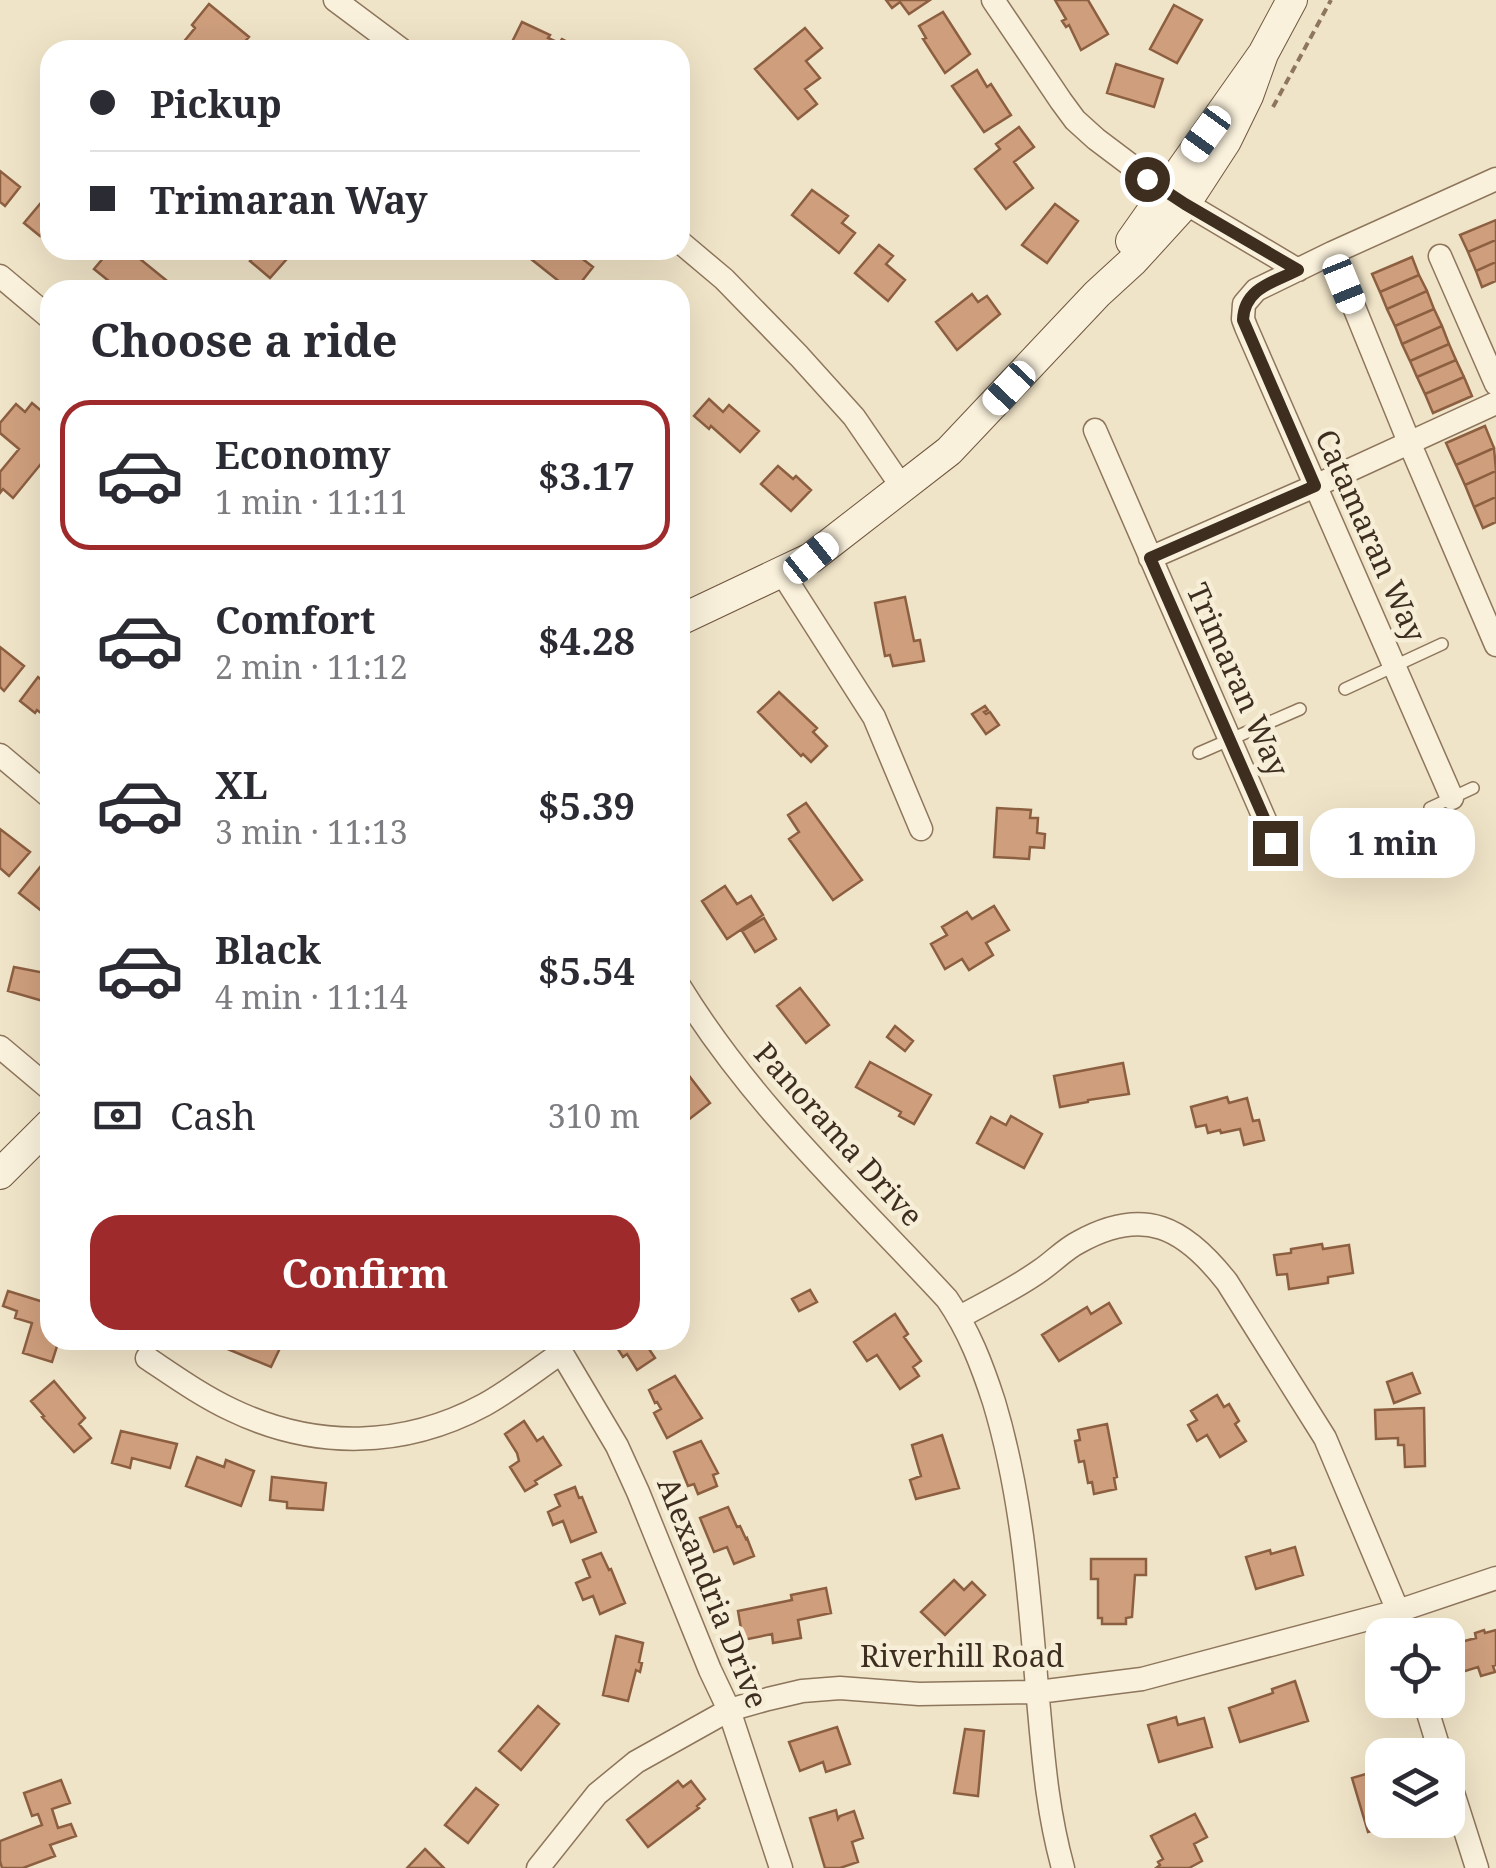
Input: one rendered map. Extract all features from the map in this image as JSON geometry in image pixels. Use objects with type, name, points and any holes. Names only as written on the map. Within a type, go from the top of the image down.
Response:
[{"type":"main road","points":[[690,615],[811,558],[949,451],[1096,294],[1133,261],[1175,198],[1226,141],[1263,54],[1292,0]]},
{"type":"main road","points":[[0,1174],[40,1134]]},
{"type":"street","points":[[334,0],[388,40]]},
{"type":"street","points":[[992,0],[1076,120],[1115,156],[1175,198],[1298,270],[1496,179]]},
{"type":"street","points":[[690,250],[724,278],[854,417],[902,486]]},
{"type":"street","points":[[1332,253],[1409,442],[1490,615],[1496,645]]},
{"type":"street","points":[[1440,256],[1496,384]]},
{"type":"street","name":"Catamaran Way","points":[[1298,270],[1256,290],[1243,311],[1246,328],[1394,666],[1463,793]]},
{"type":"street","points":[[0,276],[40,310]]},
{"type":"street","points":[[1150,558],[1496,403]]},
{"type":"street","name":"Trimaran Way","points":[[1095,430],[1275,843]]},
{"type":"street","points":[[782,573],[874,717],[921,829]]},
{"type":"street","points":[[0,755],[40,789]]},
{"type":"street","name":"Panorama Drive","points":[[690,1003],[755,1094],[946,1299],[960,1317],[981,1361],[1009,1456],[1025,1556],[1046,1792],[1063,1868]]},
{"type":"street","points":[[0,1047],[40,1081]]},
{"type":"street","points":[[960,1317],[1042,1270],[1076,1243],[1107,1228],[1139,1223],[1160,1226],[1182,1237],[1208,1258],[1228,1282],[1325,1438],[1400,1618]]},
{"type":"street","points":[[147,1358],[190,1387],[252,1418],[305,1434],[360,1439],[412,1434],[452,1420],[486,1404],[554,1350]]},
{"type":"street","name":"Alexandria Drive","points":[[560,1350],[631,1477],[730,1710],[781,1868]]},
{"type":"street","name":"Riverhill Road","points":[[538,1868],[589,1804],[618,1775],[730,1710],[785,1695],[840,1688],[918,1694],[1038,1692],[1142,1679],[1398,1611],[1496,1578]]},
{"type":"street","points":[[1465,1830],[1477,1868]]},
{"type":"lane","points":[[1345,689],[1442,644]]},
{"type":"lane","points":[[1198,753],[1300,709]]},
{"type":"lane","points":[[1430,808],[1463,793]]},
{"type":"building","points":[[886,0],[930,0],[909,14],[900,2],[892,8]]},
{"type":"building","points":[[1055,0],[1088,0],[1108,34],[1081,50],[1069,25],[1066,27],[1062,21],[1066,19]]},
{"type":"building","points":[[209,4],[249,37],[185,40],[195,28],[192,25]]},
{"type":"building","points":[[1174,5],[1202,20],[1177,63],[1150,49]]},
{"type":"building","points":[[943,12],[970,54],[945,73],[919,26]]},
{"type":"building","points":[[522,22],[550,35],[548,38],[552,40],[513,40]]},
{"type":"building","points":[[805,28],[822,48],[806,61],[820,78],[805,89],[817,104],[798,119],[755,69]]},
{"type":"building","points":[[1116,64],[1163,79],[1154,107],[1107,93]]},
{"type":"building","points":[[977,70],[1011,115],[984,132],[952,86]]},
{"type":"building","points":[[1019,127],[1034,147],[1014,162],[1033,188],[1006,209],[975,169],[1000,149],[996,144]]},
{"type":"building","points":[[0,171],[20,187],[5,206],[0,202]]},
{"type":"building","points":[[812,190],[848,216],[842,223],[855,233],[839,253],[792,215]]},
{"type":"building","points":[[40,204],[40,236],[24,223]]},
{"type":"building","points":[[1055,204],[1078,221],[1047,263],[1022,245]]},
{"type":"building","points":[[1496,220],[1496,240],[1468,252],[1460,235]]},
{"type":"building","points":[[1496,240],[1496,262],[1476,271],[1468,252]]},
{"type":"building","points":[[879,245],[893,256],[886,264],[905,280],[888,301],[855,273]]},
{"type":"building","points":[[1412,257],[1419,275],[1380,292],[1372,274]]},
{"type":"building","points":[[102,260],[141,260],[166,280],[108,280],[94,269]]},
{"type":"building","points":[[251,260],[286,260],[270,278]]},
{"type":"building","points":[[532,260],[584,260],[593,267],[583,280],[557,280]]},
{"type":"building","points":[[1496,262],[1496,281],[1482,287],[1476,271]]},
{"type":"building","points":[[1419,275],[1427,291],[1387,309],[1380,292]]},
{"type":"building","points":[[1427,291],[1434,309],[1395,326],[1387,309]]},
{"type":"building","points":[[972,294],[978,302],[987,296],[1000,314],[957,350],[936,322]]},
{"type":"building","points":[[1434,309],[1442,326],[1402,344],[1395,326]]},
{"type":"building","points":[[1442,326],[1449,344],[1410,361],[1402,344]]},
{"type":"building","points":[[1449,344],[1456,360],[1417,377],[1410,361]]},
{"type":"building","points":[[1456,360],[1464,377],[1425,394],[1417,377]]},
{"type":"building","points":[[1464,377],[1472,396],[1433,413],[1425,394]]},
{"type":"building","points":[[709,399],[723,412],[729,405],[759,431],[740,452],[694,416]]},
{"type":"building","points":[[32,403],[40,410],[40,465],[13,498],[3,489],[0,493],[0,472],[19,449],[0,433],[0,423],[16,404],[25,412]]},
{"type":"building","points":[[1485,426],[1494,448],[1456,465],[1446,443]]},
{"type":"building","points":[[1494,448],[1496,471],[1465,485],[1456,465]]},
{"type":"building","points":[[778,466],[811,490],[791,511],[761,484]]},
{"type":"building","points":[[1496,471],[1496,497],[1474,507],[1465,485]]},
{"type":"building","points":[[1496,497],[1496,522],[1483,528],[1474,507]]},
{"type":"building","points":[[905,597],[914,641],[920,640],[924,661],[893,666],[890,655],[885,656],[875,603]]},
{"type":"building","points":[[0,647],[24,666],[4,691],[0,687]]},
{"type":"building","points":[[38,677],[40,712],[35,713],[20,701]]},
{"type":"building","points":[[779,692],[817,728],[813,732],[827,746],[811,762],[758,712]]},
{"type":"building","points":[[985,706],[988,710],[984,712],[990,712],[999,725],[986,734],[972,714]]},
{"type":"building","points":[[806,803],[862,880],[833,900],[789,839],[799,832],[788,815]]},
{"type":"building","points":[[997,808],[1031,810],[1030,818],[1038,818],[1037,833],[1045,834],[1044,848],[1030,847],[1029,859],[994,857]]},
{"type":"building","points":[[0,829],[30,852],[9,876],[0,868]]},
{"type":"building","points":[[40,867],[40,910],[19,893]]},
{"type":"building","points":[[725,886],[737,904],[751,896],[763,915],[727,939],[702,901]]},
{"type":"building","points":[[994,906],[1009,930],[986,943],[993,955],[969,970],[962,959],[945,969],[931,944],[947,935],[942,927],[967,912],[972,919]]},
{"type":"building","points":[[764,918],[776,939],[755,952],[742,931]]},
{"type":"building","points":[[14,967],[40,972],[40,1000],[8,991]]},
{"type":"building","points":[[800,988],[829,1025],[806,1043],[777,1006]]},
{"type":"building","points":[[895,1026],[913,1041],[905,1051],[887,1037]]},
{"type":"building","points":[[870,1062],[931,1095],[914,1124],[899,1116],[901,1112],[856,1087]]},
{"type":"building","points":[[1123,1063],[1129,1094],[1060,1107],[1054,1076]]},
{"type":"building","points":[[690,1077],[710,1103],[690,1119]]},
{"type":"building","points":[[1227,1097],[1229,1103],[1247,1098],[1253,1121],[1259,1120],[1264,1140],[1244,1145],[1240,1129],[1208,1133],[1206,1125],[1196,1127],[1191,1107]]},
{"type":"building","points":[[1011,1116],[1042,1134],[1024,1168],[977,1143],[991,1117],[1006,1125]]},
{"type":"building","points":[[1322,1244],[1323,1249],[1349,1245],[1353,1273],[1328,1277],[1328,1283],[1289,1289],[1287,1274],[1277,1275],[1274,1255]]},
{"type":"building","points":[[810,1290],[817,1302],[799,1311],[792,1299]]},
{"type":"building","points":[[8,1291],[40,1301],[40,1350],[56,1350],[52,1362],[23,1353],[32,1323],[15,1318],[17,1311],[3,1306]]},
{"type":"building","points":[[1109,1303],[1121,1323],[1059,1361],[1042,1335],[1087,1307],[1091,1314]]},
{"type":"building","points":[[895,1314],[908,1334],[904,1337],[921,1361],[913,1367],[919,1376],[900,1389],[877,1355],[867,1361],[854,1342]]},
{"type":"building","points":[[230,1350],[279,1350],[271,1367]]},
{"type":"building","points":[[618,1350],[650,1350],[655,1358],[637,1370],[627,1354],[623,1357]]},
{"type":"building","points":[[1412,1373],[1420,1393],[1394,1403],[1387,1382]]},
{"type":"building","points":[[675,1376],[702,1418],[667,1438],[654,1413],[661,1409],[649,1390]]},
{"type":"building","points":[[54,1381],[85,1418],[79,1424],[91,1438],[74,1452],[31,1401]]},
{"type":"building","points":[[1217,1395],[1224,1407],[1229,1404],[1246,1441],[1220,1457],[1207,1435],[1197,1441],[1188,1425],[1197,1420],[1191,1411]]},
{"type":"building","points":[[1424,1408],[1425,1466],[1405,1467],[1404,1445],[1398,1445],[1398,1438],[1376,1439],[1375,1410]]},
{"type":"building","points":[[524,1421],[537,1441],[543,1437],[561,1465],[525,1491],[510,1467],[519,1461],[505,1434]]},
{"type":"building","points":[[1107,1424],[1116,1489],[1094,1494],[1084,1461],[1079,1462],[1075,1441],[1080,1440],[1078,1430]]},
{"type":"building","points":[[121,1431],[177,1444],[170,1468],[132,1458],[130,1468],[112,1463]]},
{"type":"building","points":[[942,1435],[959,1488],[916,1499],[910,1480],[921,1476],[912,1445]]},
{"type":"building","points":[[701,1441],[718,1473],[713,1475],[717,1486],[698,1494],[694,1484],[688,1486],[674,1452]]},
{"type":"building","points":[[197,1457],[224,1467],[226,1460],[254,1471],[241,1506],[186,1486]]},
{"type":"building","points":[[272,1477],[326,1483],[323,1510],[287,1508],[287,1502],[270,1500]]},
{"type":"building","points":[[575,1487],[596,1532],[571,1542],[563,1521],[553,1525],[548,1512],[560,1506],[555,1495]]},
{"type":"building","points":[[728,1507],[754,1556],[734,1564],[727,1547],[714,1552],[700,1518]]},
{"type":"building","points":[[1295,1547],[1303,1575],[1256,1589],[1246,1557]]},
{"type":"building","points":[[601,1553],[625,1603],[600,1614],[593,1596],[583,1600],[576,1583],[590,1577],[583,1560]]},
{"type":"building","points":[[1091,1559],[1146,1559],[1146,1575],[1135,1575],[1132,1617],[1126,1618],[1126,1624],[1102,1624],[1102,1618],[1098,1618],[1098,1579],[1091,1579]]},
{"type":"building","points":[[954,1580],[964,1590],[972,1582],[985,1595],[945,1635],[921,1612]]},
{"type":"building","points":[[826,1588],[831,1613],[798,1620],[801,1638],[773,1643],[772,1634],[743,1640],[738,1611],[792,1600],[791,1595]]},
{"type":"building","points":[[1496,1630],[1495,1672],[1481,1676],[1478,1667],[1465,1671],[1465,1641],[1476,1638],[1475,1633]]},
{"type":"building","points":[[616,1636],[643,1643],[640,1672],[636,1670],[628,1701],[603,1695]]},
{"type":"building","points":[[1295,1681],[1308,1721],[1240,1742],[1229,1708]]},
{"type":"building","points":[[538,1706],[559,1724],[521,1770],[499,1751]]},
{"type":"building","points":[[1176,1717],[1178,1725],[1204,1718],[1212,1747],[1159,1762],[1148,1725]]},
{"type":"building","points":[[837,1727],[850,1764],[826,1772],[823,1762],[800,1771],[789,1742]]},
{"type":"building","points":[[965,1729],[984,1731],[978,1796],[954,1793]]},
{"type":"building","points":[[1365,1774],[1365,1822],[1352,1778]]},
{"type":"building","points":[[61,1780],[70,1803],[52,1809],[58,1828],[71,1824],[76,1836],[50,1845],[55,1856],[23,1868],[2,1868],[0,1841],[42,1825],[38,1814],[32,1816],[24,1793]]},
{"type":"building","points":[[678,1781],[683,1787],[691,1781],[705,1799],[699,1808],[648,1847],[627,1820]]},
{"type":"building","points":[[476,1788],[498,1805],[468,1843],[445,1825]]},
{"type":"building","points":[[836,1810],[838,1819],[854,1811],[863,1838],[852,1842],[858,1862],[825,1868],[810,1818]]},
{"type":"building","points":[[1195,1814],[1207,1837],[1194,1844],[1202,1861],[1189,1868],[1156,1868],[1163,1859],[1151,1836]]},
{"type":"building","points":[[425,1849],[444,1868],[407,1868]]},
{"type":"route","points":[[1147,179],[1298,270],[1256,290],[1244,304],[1243,320],[1315,486],[1150,558],[1275,843]]}]
